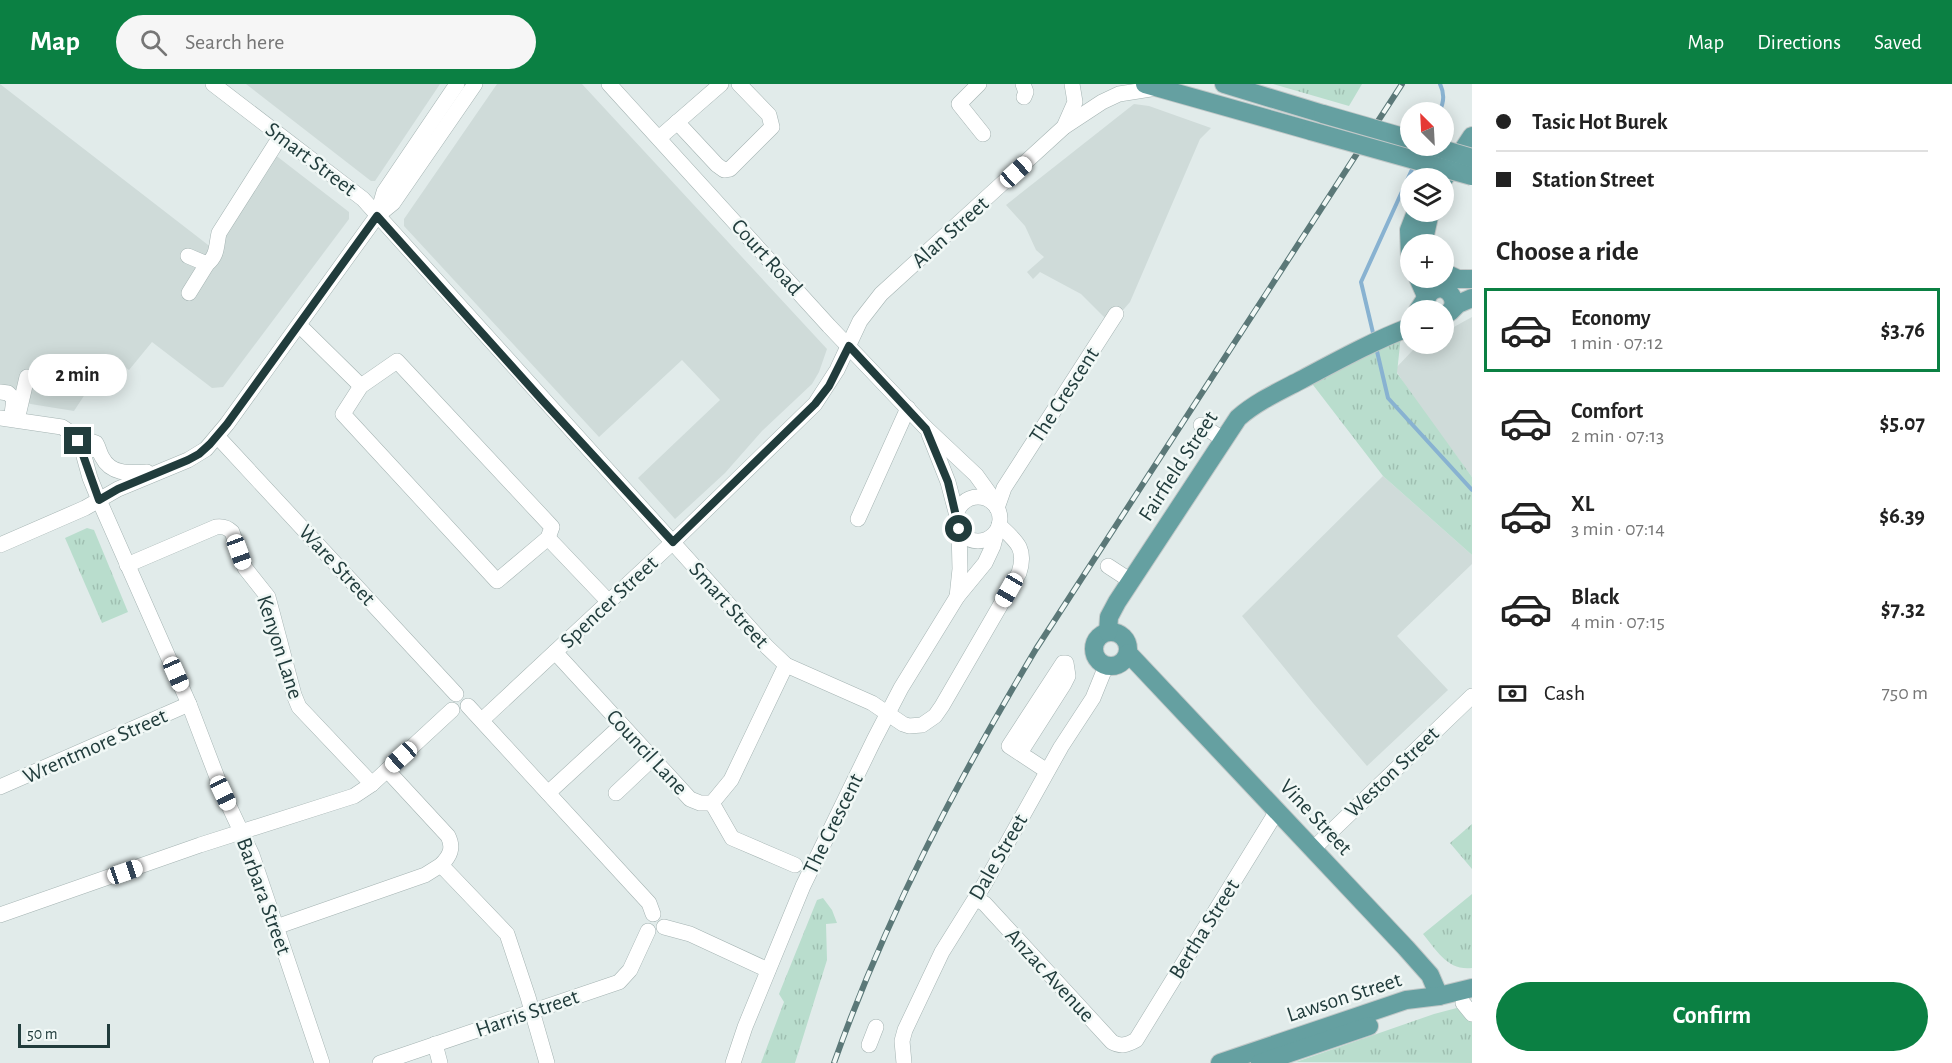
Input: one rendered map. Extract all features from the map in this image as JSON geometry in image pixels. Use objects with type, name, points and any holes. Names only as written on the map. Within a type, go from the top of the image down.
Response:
[{"type":"main road","points":[[1224,84],[1400,136]]},
{"type":"main road","points":[[1151,86],[1472,176]]},
{"type":"main road","points":[[1451,168],[1472,136]]},
{"type":"main road","points":[[1454,153],[1472,158]]},
{"type":"main road","points":[[1454,280],[1472,279]]},
{"type":"main road","points":[[1454,284],[1472,286]]},
{"type":"main road","points":[[1454,307],[1472,298]]},
{"type":"main road","name":"Fairfield Street","points":[[1108,632],[1109,617],[1238,418],[1246,411],[1323,369],[1400,331]]},
{"type":"main road","points":[[1108,632],[1119,634],[1127,642],[1128,653],[1120,664],[1106,666],[1097,659],[1094,648],[1098,638],[1108,632]]},
{"type":"main road","name":"Vine Street","points":[[1128,653],[1406,948],[1430,975],[1439,996]]},
{"type":"main road","points":[[1439,996],[1469,1002]]},
{"type":"main road","name":"Lawson Street","points":[[1260,1063],[1286,1059],[1410,1011],[1439,996]]},
{"type":"main road","name":"Lawson Street","points":[[1220,1063],[1406,1000],[1439,996]]},
{"type":"street","name":"Smart Street","points":[[213,84],[363,199],[543,401],[786,665],[867,701],[903,724],[916,727],[929,721],[942,706],[1019,573],[1022,558],[1020,547],[998,528]]},
{"type":"street","points":[[377,216],[384,192],[458,84]]},
{"type":"street","points":[[0,545],[85,508],[118,489],[199,454],[217,436],[377,216],[393,203],[475,84]]},
{"type":"street","name":"Court Road","points":[[609,84],[926,429],[976,475],[989,492],[995,506]]},
{"type":"street","points":[[659,138],[721,84]]},
{"type":"street","points":[[677,122],[717,165],[724,170],[730,169],[769,132],[772,124],[769,115],[739,84]]},
{"type":"street","points":[[979,84],[959,104],[983,134]]},
{"type":"street","name":"Alan Street","points":[[1064,127],[1074,102],[1072,84]]},
{"type":"street","name":"Alan Street","points":[[849,346],[866,311],[881,294],[1064,127],[1102,102],[1119,94],[1151,86]]},
{"type":"street","points":[[189,293],[207,264],[214,258],[219,233],[280,137]]},
{"type":"street","points":[[188,256],[207,264]]},
{"type":"street","name":"The Crescent","points":[[995,506],[1004,488],[1116,314]]},
{"type":"street","points":[[299,325],[361,386]]},
{"type":"street","name":"Spencer Street","points":[[482,720],[673,542],[815,404],[829,386],[849,346]]},
{"type":"street","points":[[398,361],[552,527],[548,538],[497,580],[343,414],[361,386],[398,361]]},
{"type":"street","points":[[9,419],[26,378]]},
{"type":"street","points":[[0,392],[8,393],[14,399],[9,419]]},
{"type":"street","points":[[858,519],[908,408]]},
{"type":"street","points":[[9,419],[62,427],[74,435],[96,443],[105,462],[119,472],[160,471]]},
{"type":"street","points":[[1201,425],[1223,439]]},
{"type":"street","name":"Court Road","points":[[926,429],[948,482],[958,522],[960,569],[957,597]]},
{"type":"street","name":"Barbara Street","points":[[74,435],[82,449],[99,500],[189,704],[223,793],[252,855],[322,1063]]},
{"type":"street","name":"Ware Street","points":[[217,436],[453,689],[454,702]]},
{"type":"street","points":[[957,597],[985,563],[998,528],[999,513],[988,500],[975,498],[963,504],[958,522],[968,538],[987,539],[998,528]]},
{"type":"street","name":"Kenyon Lane","points":[[127,565],[216,527],[229,529],[245,568],[268,597],[299,707],[372,783]]},
{"type":"street","points":[[548,538],[608,601]]},
{"type":"street","points":[[1108,566],[1131,581]]},
{"type":"street","name":"The Crescent","points":[[733,1063],[803,886],[887,713],[957,597]]},
{"type":"street","name":"Council Lane","points":[[555,652],[690,799],[700,803],[712,803],[731,780],[786,665]]},
{"type":"street","points":[[1020,753],[1064,684],[1068,676],[1066,663],[1063,663],[1009,746],[1047,771]]},
{"type":"street","name":"Dale Street","points":[[903,1058],[905,1030],[952,935],[976,898],[1047,771],[1093,698],[1106,666]]},
{"type":"street","name":"Weston Street","points":[[1313,849],[1472,696]]},
{"type":"street","points":[[0,915],[241,832],[354,796],[387,770],[454,702],[460,712],[466,710],[468,706],[482,720],[649,903],[653,914],[662,918],[664,927]]},
{"type":"street","name":"Wrentmore Street","points":[[0,787],[189,704]]},
{"type":"street","points":[[548,793],[622,725]]},
{"type":"street","points":[[616,793],[653,758]]},
{"type":"street","points":[[276,927],[425,875],[448,859],[452,845],[448,836],[387,770]]},
{"type":"street","points":[[712,803],[732,838],[795,865]]},
{"type":"street","name":"Bertha Street","points":[[1128,1045],[1136,1040],[1277,811]]},
{"type":"street","points":[[441,866],[505,930],[547,1063]]},
{"type":"street","name":"Anzac Avenue","points":[[976,898],[985,904],[1112,1042],[1119,1046],[1128,1045]]},
{"type":"street","points":[[653,914],[646,919],[648,931],[655,934],[664,927]]},
{"type":"street","points":[[664,927],[690,934],[768,970]]},
{"type":"street","name":"Harris Street","points":[[380,1063],[623,979],[630,970],[648,931]]},
{"type":"street","points":[[869,1045],[876,1027]]},
{"type":"street","points":[[435,1044],[440,1063]]},
{"type":"shaded area","points":[[0,84],[212,248],[274,154],[349,212],[349,219],[223,387],[212,388],[152,342],[129,370],[110,356],[74,411],[0,399]]},
{"type":"shaded area","points":[[246,84],[440,84],[375,181],[371,181]]},
{"type":"shaded area","points":[[497,84],[582,84],[827,349],[812,384],[762,431],[725,473],[675,519],[638,478],[720,400],[682,360],[599,437],[404,226],[404,219]]},
{"type":"shaded area","points":[[1134,104],[1149,106],[1211,128],[1200,139],[1130,302],[1111,324],[1081,294],[1040,272],[1033,279],[1027,272],[1044,257],[1036,250],[1025,226],[1006,205]]},
{"type":"shaded area","points":[[1472,317],[1472,477],[1395,369],[1409,354],[1454,354],[1454,327]]},
{"type":"shaded area","points":[[1383,476],[1472,555],[1472,564],[1397,636],[1448,690],[1367,766],[1242,616]]},
{"type":"green space","points":[[1273,84],[1362,84],[1349,106]]},
{"type":"green space","points":[[1400,336],[1397,373],[1472,477],[1472,555],[1383,476],[1310,381]]},
{"type":"green space","points":[[87,528],[94,530],[128,612],[102,623],[65,538]]},
{"type":"green space","points":[[1472,824],[1472,869],[1450,843]]},
{"type":"green space","points":[[1472,894],[1472,968],[1464,968],[1444,959],[1423,934]]},
{"type":"green space","points":[[823,898],[832,910],[837,923],[826,924],[827,960],[795,1063],[761,1063],[784,1002],[779,994],[817,900]]},
{"type":"green space","points":[[1472,1004],[1472,1063],[1296,1062],[1434,1014]]},
{"type":"waterway","points":[[1440,84],[1443,91],[1442,102]]},
{"type":"waterway","points":[[1374,337],[1361,282],[1414,165]]},
{"type":"waterway","points":[[1376,347],[1388,398],[1472,490]]},
{"type":"railway","points":[[834,1063],[876,955],[925,851],[978,749],[1036,649],[1402,84]]},
{"type":"route","points":[[78,441],[99,500],[148,475],[188,460],[206,449],[227,424],[377,216],[394,232],[543,401],[673,542],[815,404],[829,386],[849,346],[926,429],[948,482],[959,529]]}]
